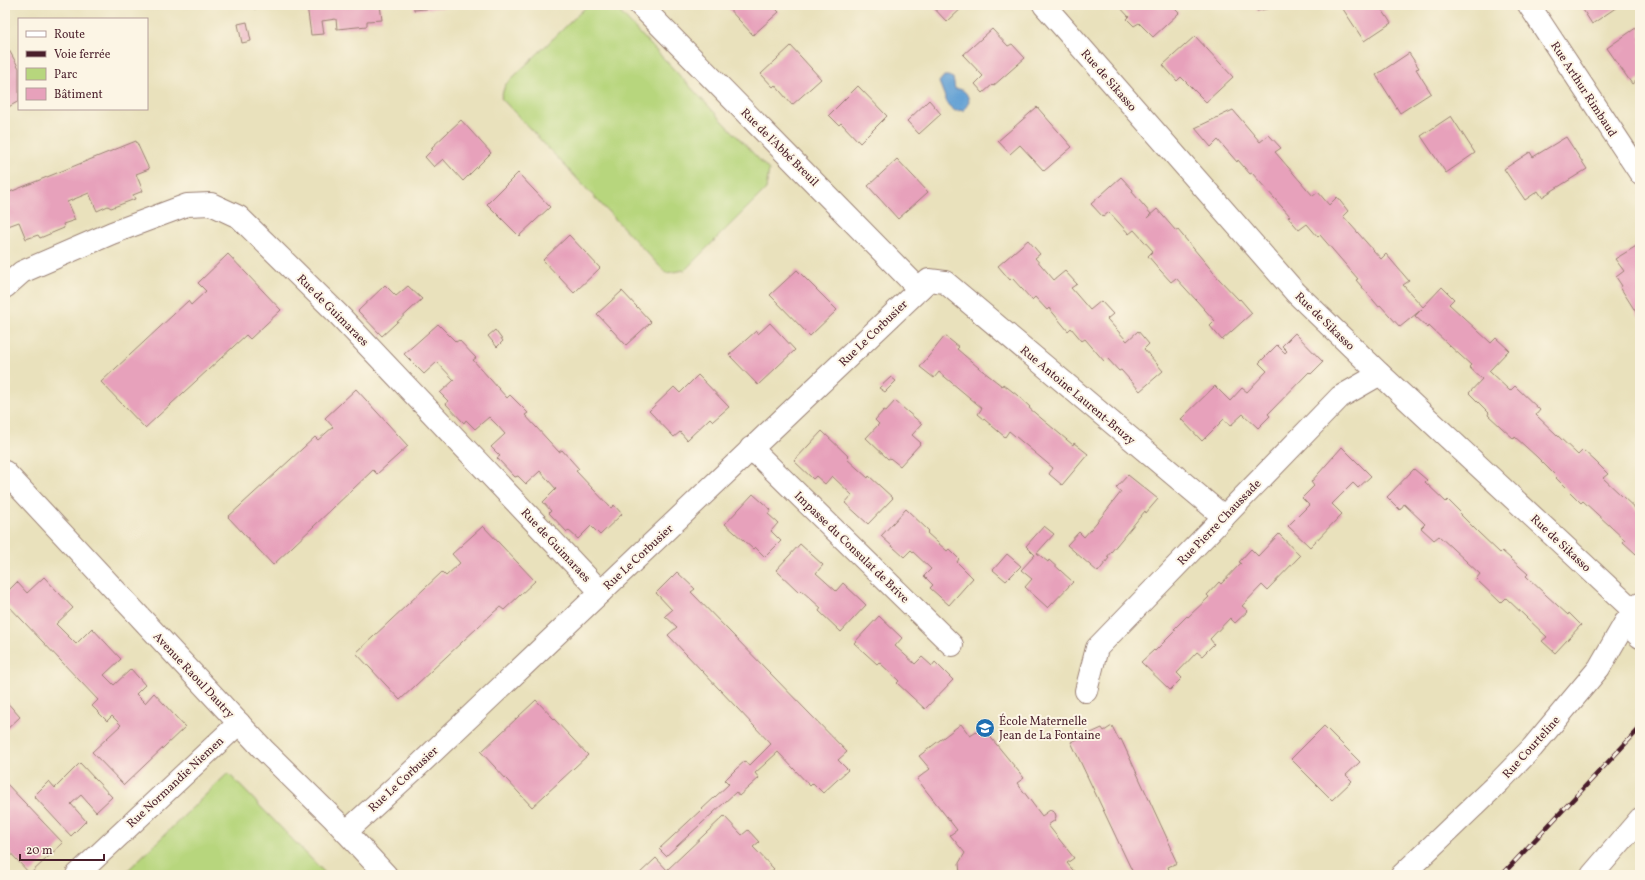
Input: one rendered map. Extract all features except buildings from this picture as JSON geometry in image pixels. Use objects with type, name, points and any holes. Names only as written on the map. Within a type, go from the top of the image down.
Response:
[{"type":"street","name":"Rue de l'Abbé Breuil","points":[[640,5],[924,285]]},
{"type":"street","name":"Rue de Sikasso","points":[[1044,5],[1296,293],[1635,619]]},
{"type":"street","name":"Rue Arthur Rimbaud","points":[[1529,5],[1640,173]]},
{"type":"street","name":"Rue de Guimaraes","points":[[5,287],[22,272],[112,234],[187,205],[211,204],[239,217],[337,313],[601,592]]},
{"type":"street","name":"Rue Antoine Laurent-Bruzy","points":[[924,285],[945,282],[1224,517]]},
{"type":"street","name":"Rue Le Corbusier","points":[[346,832],[418,766],[924,285]]},
{"type":"street","name":"Rue Pierre Chaussade","points":[[1086,691],[1097,648],[1340,396],[1380,374]]},
{"type":"street","name":"Impasse du Consulat de Brive","points":[[751,448],[952,645]]},
{"type":"street","name":"Avenue Raoul Dautry","points":[[5,472],[239,723],[386,875]]},
{"type":"street","name":"Rue Courteline","points":[[1402,875],[1500,781],[1532,748],[1599,668],[1635,619]]},
{"type":"street","name":"Rue Normandie Niemen","points":[[77,875],[239,723]]},
{"type":"street","points":[[1592,875],[1640,819]]},
{"type":"green space","points":[[588,5],[613,5],[769,170],[766,189],[685,270],[666,273],[501,98],[505,85]]},
{"type":"green space","points":[[228,773],[327,875],[123,875]]},
{"type":"water","points":[[944,76],[953,78],[955,89],[963,90],[966,94],[969,102],[964,110],[955,111],[948,105],[939,82]]},
{"type":"railway","points":[[1502,875],[1640,728]]},
{"type":"place","name":"École Maternelle Jean de La Fontaine","points":[[985,728]]}]
